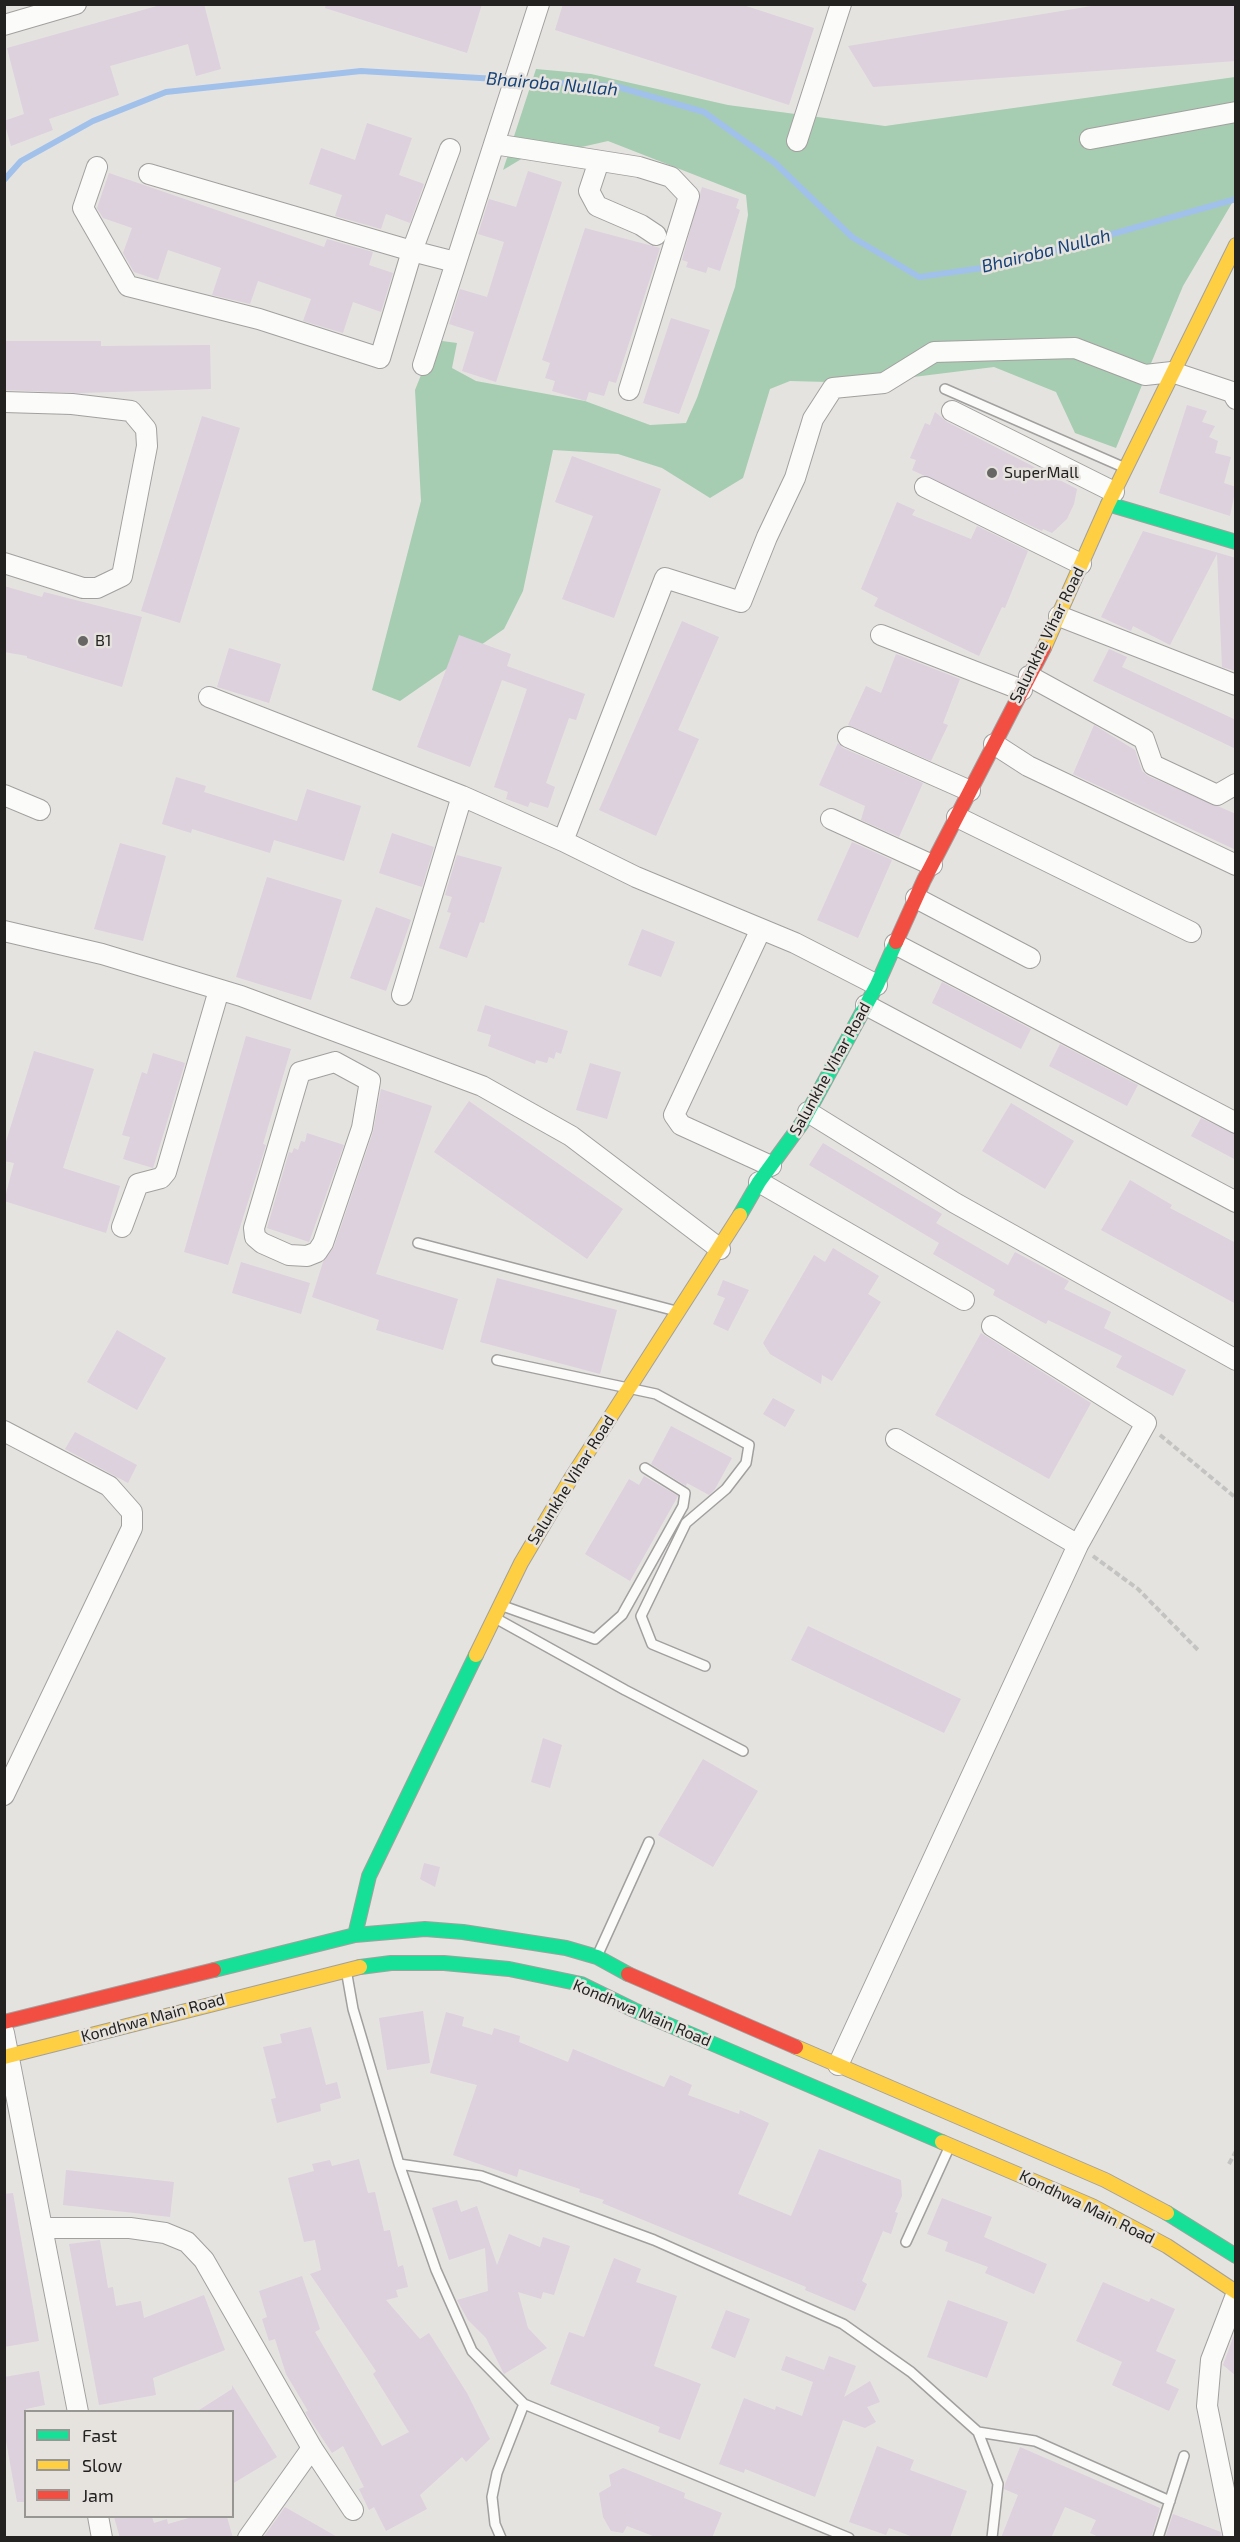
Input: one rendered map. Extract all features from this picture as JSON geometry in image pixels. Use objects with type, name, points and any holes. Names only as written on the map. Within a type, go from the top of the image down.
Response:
[{"type":"main road","name":"Salunkhe Vihar Road","points":[[355,1935],[369,1876],[494,1618],[537,1535],[720,1249],[759,1182],[808,1112],[877,985],[932,865],[1059,616],[1125,468],[1236,245]]},
{"type":"main road","points":[[1111,498],[1236,542]]},
{"type":"main road","name":"Kondhwa Main Road","points":[[4,2022],[355,1935],[425,1929],[463,1932],[566,1948],[597,1957],[610,1981],[634,2010],[1092,2206],[1167,2246],[1236,2293]]},
{"type":"main road","name":"Kondhwa Main Road","points":[[7,2056],[253,1991],[347,1969],[391,1963],[444,1963],[509,1969],[581,1984],[610,1981],[646,1983],[1105,2180],[1182,2221],[1236,2256]]},
{"type":"street","points":[[4,25],[76,4]]},
{"type":"street","points":[[423,365],[539,4]]},
{"type":"street","points":[[797,141],[841,4]]},
{"type":"street","points":[[1090,139],[1236,112]]},
{"type":"street","points":[[494,144],[639,167],[671,177],[689,196],[629,390]]},
{"type":"street","points":[[97,167],[83,208],[128,286],[259,319],[380,358],[412,251],[450,149]]},
{"type":"street","points":[[599,160],[589,191],[597,206],[641,225],[656,235]]},
{"type":"street","points":[[149,174],[455,262]]},
{"type":"street","points":[[563,841],[665,578],[741,602],[767,537],[795,478],[813,420],[833,388],[884,383],[934,352],[1075,348],[1144,375],[1172,372],[1232,392],[1236,399]]},
{"type":"street","points":[[4,402],[72,404],[131,411],[146,429],[147,446],[122,576],[97,588],[83,588],[4,563]]},
{"type":"street","points":[[952,411],[1111,498]]},
{"type":"street","points":[[925,487],[1082,564]]},
{"type":"street","points":[[1059,616],[1236,685]]},
{"type":"street","points":[[881,635],[1025,683],[1144,739],[1153,765],[1217,795],[1236,784]]},
{"type":"street","points":[[209,697],[462,796],[563,841],[636,878],[795,943],[877,985]]},
{"type":"street","points":[[848,737],[970,791]]},
{"type":"street","points":[[994,744],[1028,766],[1236,865]]},
{"type":"street","points":[[4,795],[40,810]]},
{"type":"street","points":[[402,995],[462,796]]},
{"type":"street","points":[[957,817],[1191,932]]},
{"type":"street","points":[[831,819],[932,865]]},
{"type":"street","points":[[916,898],[1030,958]]},
{"type":"street","points":[[761,929],[674,1115],[681,1125],[771,1166]]},
{"type":"street","points":[[4,931],[102,954],[219,990],[482,1086],[571,1136],[720,1249]]},
{"type":"street","points":[[895,944],[1236,1123]]},
{"type":"street","points":[[122,1227],[138,1184],[161,1178],[166,1172],[219,990]]},
{"type":"street","points":[[866,1005],[1236,1202]]},
{"type":"street","points":[[335,1062],[341,1034]]},
{"type":"street","points":[[335,1062],[370,1081],[362,1128],[323,1243],[317,1252],[307,1256],[289,1255],[262,1243],[255,1237],[254,1228],[300,1072],[335,1062]]},
{"type":"street","points":[[808,1112],[966,1209],[1236,1360]]},
{"type":"street","points":[[759,1182],[964,1300]]},
{"type":"street","points":[[838,2065],[1078,1545],[1146,1423],[992,1326]]},
{"type":"street","points":[[4,1431],[109,1486],[132,1512],[132,1528],[4,1795]]},
{"type":"street","points":[[896,1439],[1078,1545]]},
{"type":"street","points":[[4,2033],[78,2410]]},
{"type":"street","points":[[42,2228],[130,2228],[165,2233],[187,2242],[204,2260],[312,2448],[353,2510]]},
{"type":"street","points":[[1234,2538],[1207,2406],[1211,2360],[1236,2293]]},
{"type":"street","points":[[248,2538],[312,2448]]},
{"type":"street","points":[[98,2518],[102,2538]]},
{"type":"lane","points":[[945,389],[1125,468]]},
{"type":"lane","points":[[418,1243],[679,1312]]},
{"type":"lane","points":[[497,1360],[656,1394],[748,1445],[746,1463],[726,1489],[686,1523],[641,1616],[652,1644],[705,1666]]},
{"type":"lane","points":[[501,1605],[595,1639],[622,1615],[683,1506],[685,1493],[645,1468]]},
{"type":"lane","points":[[494,1618],[743,1751]]},
{"type":"lane","points":[[597,1957],[608,1926],[649,1842]]},
{"type":"lane","points":[[347,1969],[352,2009],[399,2164],[436,2270],[472,2351],[524,2404],[849,2538]]},
{"type":"lane","points":[[906,2242],[950,2145]]},
{"type":"lane","points":[[399,2164],[481,2176],[654,2240],[843,2324],[911,2372],[978,2432],[998,2484],[992,2538]]},
{"type":"lane","points":[[501,2538],[495,2523],[492,2497],[497,2473],[524,2404]]},
{"type":"lane","points":[[978,2432],[1035,2440],[1170,2502]]},
{"type":"lane","points":[[1158,2538],[1185,2456]]},
{"type":"path","points":[[1146,1423],[1236,1498]]},
{"type":"path","points":[[1078,1545],[1138,1589],[1198,1650]]},
{"type":"path","points":[[1229,2164],[1236,2151]]},
{"type":"green space","points":[[536,69],[591,74],[728,105],[885,126],[1235,77],[1235,198],[1183,286],[1116,448],[1075,433],[1056,392],[994,367],[865,383],[790,381],[770,389],[743,478],[710,498],[662,468],[618,454],[553,450],[523,591],[504,629],[400,701],[372,690],[421,501],[415,390],[435,340],[457,343],[452,368],[476,381],[585,401],[650,425],[686,423],[697,398],[735,287],[748,215],[746,195],[608,141],[551,154],[533,152],[503,170]]},
{"type":"building","points":[[164,4],[204,4],[221,69],[196,76],[188,44],[110,66],[119,95],[49,119],[53,130],[11,146],[4,121],[24,114],[7,48]]},
{"type":"building","points":[[326,4],[482,4],[467,53],[325,8]]},
{"type":"building","points":[[563,4],[740,4],[814,28],[789,105],[555,30]]},
{"type":"building","points":[[1104,4],[1236,4],[1236,61],[873,87],[848,46]]},
{"type":"building","points":[[367,123],[412,138],[399,175],[424,184],[410,223],[386,214],[381,229],[335,216],[342,195],[309,184],[321,148],[355,160]]},
{"type":"building","points":[[528,171],[562,182],[496,382],[462,371],[474,332],[449,324],[460,289],[487,297],[504,242],[478,234],[489,199],[516,207]]},
{"type":"building","points":[[109,173],[324,247],[327,239],[373,252],[369,265],[393,273],[381,312],[353,302],[343,333],[303,321],[311,299],[258,281],[250,304],[212,295],[221,268],[168,250],[158,280],[134,272],[123,253],[132,228],[103,218],[97,208]]},
{"type":"building","points":[[702,187],[739,199],[736,208],[740,210],[720,271],[708,267],[706,273],[686,267],[688,262],[682,260]]},
{"type":"building","points":[[585,228],[660,248],[616,383],[609,381],[604,396],[589,392],[586,401],[552,391],[555,381],[545,378],[550,363],[542,360]]},
{"type":"building","points":[[671,318],[710,330],[679,414],[643,403]]},
{"type":"building","points":[[4,341],[101,341],[101,346],[210,345],[211,389],[80,393],[4,390]]},
{"type":"building","points":[[1187,405],[1207,411],[1202,422],[1215,426],[1209,437],[1218,441],[1215,453],[1231,457],[1224,483],[1236,487],[1230,516],[1159,493]]},
{"type":"building","name":"SuperMall","points":[[935,412],[947,422],[1077,489],[1074,504],[1067,519],[1052,533],[1043,529],[1042,531],[912,470],[916,460],[910,458],[925,423],[930,425]]},
{"type":"building","points":[[202,416],[240,428],[180,623],[141,611]]},
{"type":"building","points":[[572,456],[661,489],[614,618],[562,599],[593,516],[555,502]]},
{"type":"building","points":[[897,502],[915,510],[912,515],[971,539],[977,526],[1028,551],[1005,608],[1002,607],[979,656],[874,606],[878,598],[861,589]]},
{"type":"building","points":[[1143,531],[1236,558],[1236,671],[1222,667],[1217,554],[1170,645],[1133,626],[1131,631],[1101,617]]},
{"type":"building","name":"B1","points":[[4,586],[42,597],[44,592],[142,617],[122,687],[27,658],[27,656],[4,652]]},
{"type":"building","points":[[682,621],[719,637],[678,730],[699,739],[656,836],[599,810]]},
{"type":"building","points":[[459,635],[511,654],[507,666],[585,694],[576,720],[569,718],[546,783],[555,787],[548,808],[530,802],[528,807],[506,799],[508,792],[494,787],[527,689],[502,680],[470,767],[417,747]]},
{"type":"building","points":[[229,648],[281,664],[269,703],[217,687]]},
{"type":"building","points":[[1109,649],[1127,657],[1122,667],[1236,720],[1236,749],[1093,681]]},
{"type":"building","points":[[896,654],[960,679],[943,723],[948,725],[931,761],[848,725],[866,686],[881,693]]},
{"type":"building","points":[[1094,725],[1135,750],[1142,771],[1148,776],[1236,814],[1236,850],[1073,774]]},
{"type":"building","points":[[838,743],[843,748],[923,783],[899,837],[861,820],[865,806],[819,785]]},
{"type":"building","points":[[176,777],[206,786],[204,792],[297,821],[307,789],[361,806],[344,861],[274,840],[270,853],[192,829],[191,833],[162,824]]},
{"type":"building","points":[[392,833],[434,847],[422,887],[379,873]]},
{"type":"building","points":[[852,842],[892,860],[858,938],[817,920]]},
{"type":"building","points":[[120,843],[166,856],[143,941],[94,929]]},
{"type":"building","points":[[457,855],[502,867],[484,923],[480,922],[467,958],[439,948],[451,913],[447,912],[452,897],[445,895]]},
{"type":"building","points":[[267,877],[342,900],[311,1000],[236,977]]},
{"type":"building","points":[[376,907],[411,920],[386,991],[350,978]]},
{"type":"building","points":[[642,929],[675,942],[661,977],[628,965]]},
{"type":"building","points":[[942,982],[1031,1029],[1021,1049],[932,1003]]},
{"type":"building","points":[[485,1005],[568,1031],[561,1054],[556,1052],[554,1059],[549,1057],[547,1063],[536,1060],[535,1064],[488,1046],[491,1035],[477,1031]]},
{"type":"building","points":[[246,1036],[291,1049],[263,1144],[266,1145],[228,1265],[184,1252]]},
{"type":"building","points":[[1060,1044],[1138,1085],[1127,1106],[1049,1066]]},
{"type":"building","points":[[34,1051],[94,1069],[63,1168],[120,1186],[106,1233],[4,1201],[14,1163],[4,1161],[4,1148]]},
{"type":"building","points":[[153,1053],[185,1063],[153,1168],[123,1159],[130,1137],[122,1135],[142,1072],[147,1074]]},
{"type":"building","points":[[590,1063],[621,1072],[607,1119],[576,1110]]},
{"type":"building","points":[[381,1089],[432,1106],[376,1274],[458,1299],[443,1350],[376,1330],[379,1320],[312,1297],[323,1262],[334,1247],[373,1132]]},
{"type":"building","points":[[469,1101],[623,1209],[587,1259],[434,1152]]},
{"type":"building","points":[[1011,1103],[1074,1141],[1045,1189],[982,1151]]},
{"type":"building","points":[[1201,1118],[1236,1135],[1236,1160],[1191,1136]]},
{"type":"building","points":[[307,1133],[344,1145],[309,1242],[267,1228],[289,1152],[292,1153],[294,1148],[298,1150],[301,1141],[305,1142]]},
{"type":"building","points":[[823,1143],[942,1214],[936,1223],[1008,1265],[1015,1252],[1069,1281],[1064,1289],[1111,1312],[1104,1328],[1186,1370],[1173,1396],[1116,1367],[1122,1356],[1048,1320],[1046,1324],[993,1295],[995,1290],[933,1254],[939,1243],[809,1165]]},
{"type":"building","points":[[1130,1180],[1172,1205],[1170,1208],[1236,1243],[1236,1304],[1101,1230]]},
{"type":"building","points":[[833,1248],[879,1276],[868,1294],[881,1302],[832,1381],[822,1375],[821,1384],[770,1354],[763,1343],[814,1255],[825,1262]]},
{"type":"building","points":[[241,1262],[310,1283],[301,1314],[232,1293]]},
{"type":"building","points":[[497,1278],[617,1310],[600,1374],[480,1342]]},
{"type":"building","points":[[723,1280],[749,1290],[728,1331],[713,1324],[725,1298],[717,1295]]},
{"type":"building","points":[[117,1330],[166,1358],[137,1410],[87,1382]]},
{"type":"building","points":[[981,1333],[1091,1403],[1049,1479],[935,1415]]},
{"type":"building","points":[[773,1398],[795,1410],[785,1427],[763,1414]]},
{"type":"building","points":[[671,1426],[732,1458],[715,1489],[709,1495],[687,1483],[686,1486],[651,1464]]},
{"type":"building","points":[[75,1432],[137,1465],[128,1483],[65,1449]]},
{"type":"building","points":[[644,1476],[678,1496],[630,1581],[585,1554],[629,1479],[639,1485]]},
{"type":"building","points":[[808,1626],[961,1699],[944,1733],[791,1660]]},
{"type":"building","points":[[543,1738],[562,1745],[550,1788],[531,1782]]},
{"type":"building","points":[[703,1759],[758,1791],[713,1867],[658,1835]]},
{"type":"building","points":[[424,1863],[440,1867],[435,1887],[420,1879]]},
{"type":"building","points":[[423,2011],[430,2063],[387,2070],[379,2018]]},
{"type":"building","points":[[446,2012],[464,2017],[462,2026],[492,2035],[494,2028],[520,2036],[519,2042],[568,2062],[573,2049],[664,2087],[670,2075],[692,2085],[688,2095],[739,2114],[740,2110],[769,2123],[738,2194],[791,2216],[819,2149],[901,2180],[902,2196],[895,2212],[898,2213],[891,2234],[883,2231],[862,2281],[867,2284],[855,2311],[805,2290],[806,2287],[602,2203],[604,2200],[579,2192],[580,2189],[519,2169],[517,2177],[453,2155],[477,2085],[430,2073]]},
{"type":"building","points":[[311,2027],[326,2085],[337,2082],[341,2098],[320,2104],[321,2111],[277,2123],[271,2099],[276,2098],[263,2047],[282,2043],[280,2034]]},
{"type":"building","points":[[359,2159],[368,2193],[375,2192],[384,2231],[390,2230],[398,2267],[403,2265],[408,2287],[396,2290],[398,2297],[386,2300],[420,2339],[429,2333],[467,2393],[490,2439],[466,2462],[462,2457],[420,2495],[427,2509],[386,2531],[374,2507],[369,2510],[359,2489],[364,2487],[343,2446],[332,2453],[305,2412],[308,2411],[286,2374],[275,2339],[269,2341],[262,2319],[267,2317],[259,2291],[302,2276],[320,2329],[315,2332],[382,2446],[409,2432],[373,2374],[376,2371],[310,2274],[321,2270],[315,2240],[304,2242],[288,2178],[314,2171],[312,2164],[330,2160],[332,2166]]},
{"type":"building","points":[[66,2170],[174,2182],[170,2217],[63,2205]]},
{"type":"building","points":[[13,2193],[39,2341],[4,2347],[4,2194]]},
{"type":"building","points":[[942,2198],[992,2217],[984,2237],[1047,2264],[1034,2294],[985,2273],[988,2267],[945,2251],[948,2242],[927,2234]]},
{"type":"building","points":[[457,2200],[461,2212],[477,2206],[497,2265],[509,2234],[540,2247],[543,2237],[570,2246],[554,2295],[543,2292],[541,2299],[518,2292],[528,2328],[547,2348],[504,2374],[486,2338],[468,2320],[457,2300],[488,2291],[485,2248],[449,2260],[432,2208]]},
{"type":"building","points":[[100,2240],[108,2288],[113,2287],[116,2306],[141,2301],[144,2318],[204,2295],[225,2350],[153,2378],[156,2395],[99,2405],[69,2244]]},
{"type":"building","points":[[614,2258],[641,2269],[636,2282],[677,2296],[654,2366],[701,2384],[680,2440],[658,2432],[660,2427],[550,2384],[569,2332],[584,2337]]},
{"type":"building","points":[[1103,2282],[1149,2302],[1151,2298],[1175,2309],[1156,2351],[1176,2360],[1166,2383],[1179,2389],[1169,2411],[1112,2385],[1122,2362],[1076,2341]]},
{"type":"building","points":[[948,2300],[1008,2322],[987,2378],[927,2357]]},
{"type":"building","points":[[726,2310],[750,2319],[735,2358],[711,2348]]},
{"type":"building","points":[[1236,2330],[1236,2376],[1223,2365]]},
{"type":"building","points":[[786,2356],[824,2370],[829,2356],[856,2366],[844,2397],[870,2381],[880,2402],[867,2407],[876,2422],[865,2428],[843,2420],[815,2497],[745,2469],[744,2473],[719,2464],[744,2398],[775,2410],[776,2406],[802,2416],[813,2382],[781,2370]]},
{"type":"building","points":[[39,2371],[45,2405],[24,2410],[24,2502],[17,2502],[4,2430],[4,2377]]},
{"type":"building","points":[[232,2385],[277,2457],[234,2483],[234,2410],[199,2410],[232,2389]]},
{"type":"building","points":[[877,2446],[914,2460],[910,2470],[967,2491],[950,2538],[916,2538],[889,2528],[886,2535],[849,2522]]},
{"type":"building","points":[[1020,2447],[1160,2508],[1151,2538],[1101,2538],[1090,2533],[1096,2520],[1065,2507],[1051,2538],[1001,2538],[1018,2495],[1004,2489]]},
{"type":"building","points":[[623,2468],[685,2493],[684,2498],[722,2513],[712,2538],[658,2538],[627,2526],[623,2533],[611,2531],[603,2517],[599,2493],[611,2486],[609,2475]]},
{"type":"building","points":[[285,2507],[339,2538],[263,2538]]},
{"type":"building","points":[[1173,2514],[1221,2532],[1222,2538],[1165,2538]]},
{"type":"building","points":[[114,2518],[152,2518],[154,2523],[167,2519],[168,2524],[189,2518],[227,2518],[233,2538],[120,2538]]},
{"type":"waterway","name":"Bhairoba Nullah","points":[[4,180],[21,161],[93,121],[166,92],[361,71],[615,86],[704,112],[775,163],[852,237],[919,277],[1003,265],[1236,199]]},
{"type":"traffic: fast","points":[[1108,504],[1236,542]]},
{"type":"traffic: fast","points":[[740,1215],[759,1182],[802,1123],[877,985],[896,942]]},
{"type":"traffic: fast","points":[[355,1935],[369,1876],[476,1655]]},
{"type":"traffic: fast","points":[[214,1970],[355,1935],[425,1929],[463,1932],[566,1948],[597,1957],[628,1974]]},
{"type":"traffic: fast","points":[[360,1967],[391,1963],[444,1963],[509,1969],[581,1984],[634,2010],[942,2142]]},
{"type":"traffic: fast","points":[[1167,2213],[1236,2256]]},
{"type":"traffic: slow","points":[[1044,648],[1108,504],[1236,245]]},
{"type":"traffic: slow","points":[[476,1655],[521,1563],[570,1480],[740,1215]]},
{"type":"traffic: slow","points":[[4,2057],[360,1967]]},
{"type":"traffic: slow","points":[[796,2047],[1105,2180],[1167,2213]]},
{"type":"traffic: slow","points":[[942,2142],[1092,2206],[1167,2246],[1236,2292]]},
{"type":"traffic: jam","points":[[896,942],[924,880],[1044,648]]},
{"type":"traffic: jam","points":[[4,2022],[214,1970]]},
{"type":"traffic: jam","points":[[628,1974],[796,2047]]},
{"type":"place","name":"SuperMall","points":[[992,473]]},
{"type":"place","name":"B1","points":[[83,641]]}]
